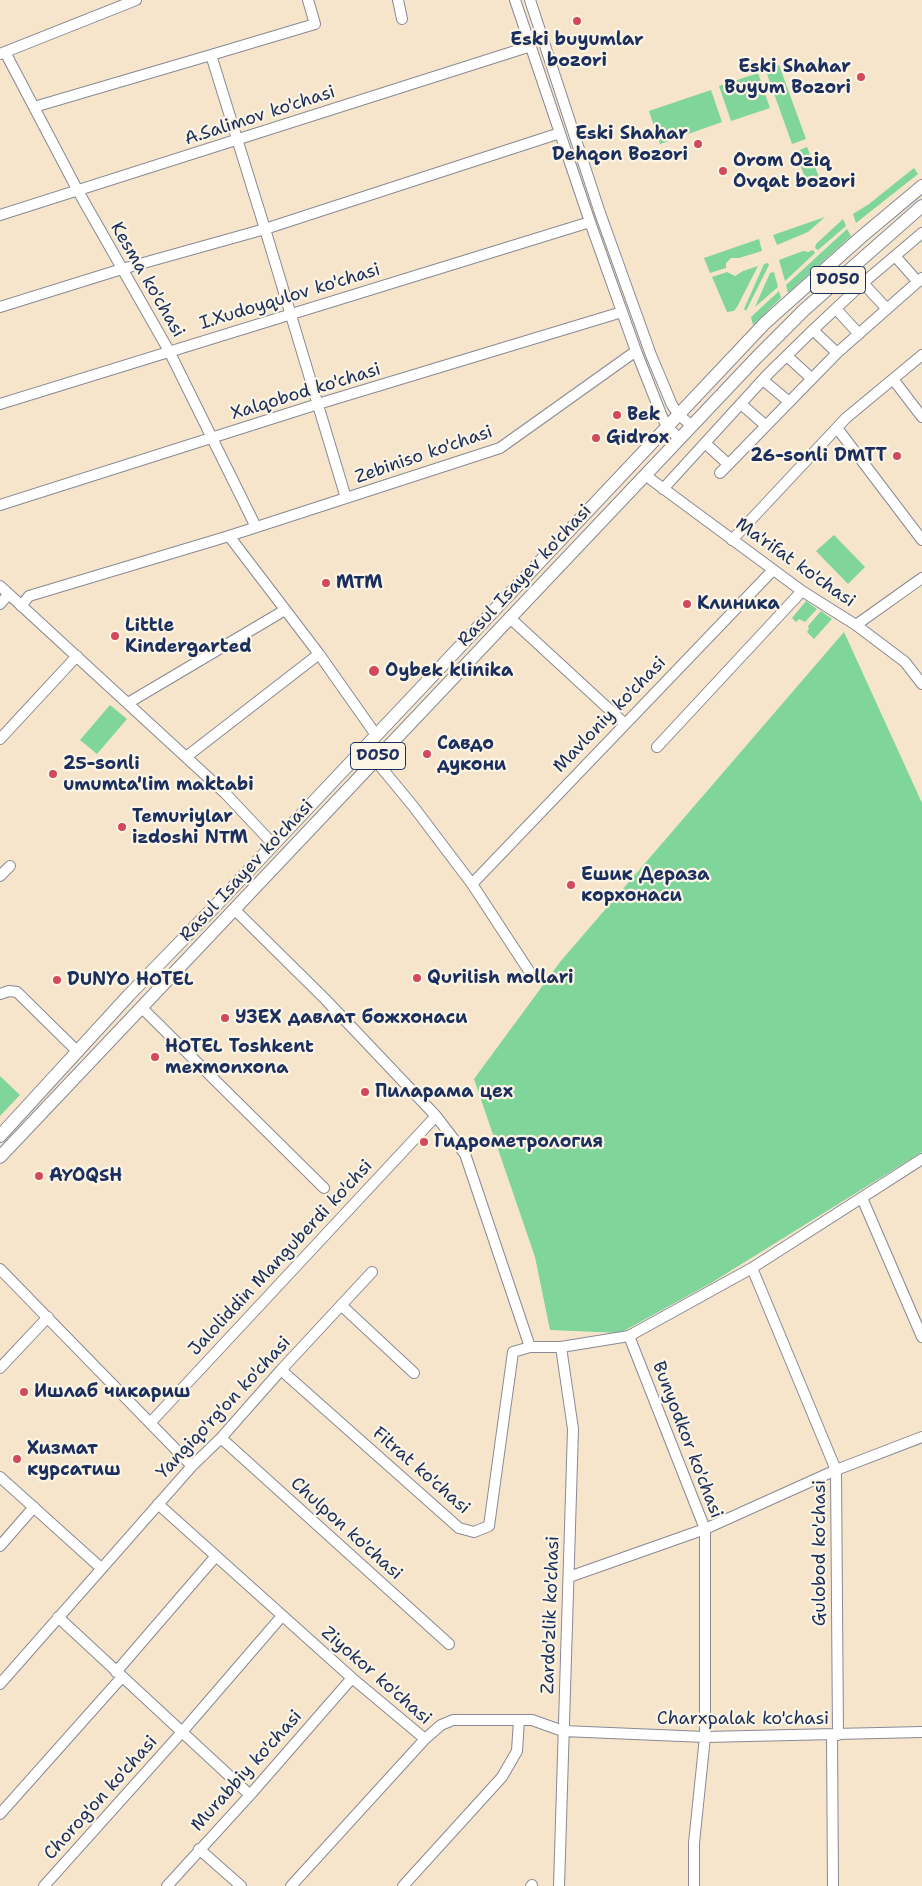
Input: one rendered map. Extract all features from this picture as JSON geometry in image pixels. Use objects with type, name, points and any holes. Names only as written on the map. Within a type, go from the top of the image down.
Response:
[{"type":"main road","name":"Rasul Isayev ko'chasi","points":[[0,1136],[129,995],[772,317],[860,238],[922,186]]},
{"type":"main road","name":"Rasul Isayev ko'chasi","points":[[0,1157],[792,321],[922,206]]},
{"type":"main road","points":[[129,995],[141,1007]]},
{"type":"street","points":[[102,12],[103,0]]},
{"type":"street","points":[[2,53],[136,0]]},
{"type":"street","points":[[34,107],[315,24],[308,0]]},
{"type":"street","points":[[398,0],[402,19]]},
{"type":"street","points":[[515,0],[590,222],[636,350],[659,410],[668,427],[679,439]]},
{"type":"street","points":[[530,0],[600,214],[647,344],[672,405],[679,415],[692,426]]},
{"type":"street","name":"A.Salimov ko'chasi","points":[[0,215],[78,192],[531,46]]},
{"type":"street","name":"Kesma ko'chasi","points":[[2,53],[34,107],[78,192],[169,351],[256,527]]},
{"type":"street","points":[[211,55],[346,498]]},
{"type":"street","points":[[535,60],[548,57]]},
{"type":"street","points":[[0,308],[122,270],[265,229],[560,133]]},
{"type":"street","name":"I.Xudoyqulov ko'chasi","points":[[0,404],[590,222]]},
{"type":"street","points":[[662,489],[763,380],[813,330],[863,283],[922,234]]},
{"type":"street","points":[[720,472],[836,353],[920,280],[895,256]]},
{"type":"street","points":[[863,283],[887,309]]},
{"type":"street","points":[[836,309],[859,334]]},
{"type":"street","name":"Xalqobod ko'chasi","points":[[0,505],[318,404],[622,312]]},
{"type":"street","points":[[813,330],[836,353]]},
{"type":"street","name":"Zebiniso ko'chasi","points":[[22,606],[29,596],[229,536],[500,448],[636,350],[641,343],[647,344]]},
{"type":"street","points":[[732,540],[837,428],[922,355]]},
{"type":"street","points":[[787,356],[811,378]]},
{"type":"street","points":[[893,378],[922,418]]},
{"type":"street","points":[[763,380],[788,401]]},
{"type":"street","points":[[741,404],[765,425]]},
{"type":"street","points":[[837,428],[922,540]]},
{"type":"street","points":[[705,443],[728,464]]},
{"type":"street","name":"Ma'rifat ko'chasi","points":[[645,475],[802,591],[856,625],[905,662],[922,684]]},
{"type":"street","points":[[229,536],[319,654],[376,735]]},
{"type":"street","name":"Mavloniy ko'chasi","points":[[472,884],[624,723],[773,570]]},
{"type":"street","points":[[856,625],[922,578]]},
{"type":"street","points":[[0,586],[225,793],[273,844]]},
{"type":"street","points":[[657,747],[802,591]]},
{"type":"street","points":[[0,604],[9,594]]},
{"type":"street","points":[[128,703],[285,610]]},
{"type":"street","points":[[510,618],[624,723]]},
{"type":"street","points":[[186,757],[319,654]]},
{"type":"street","points":[[0,739],[77,656]]},
{"type":"street","points":[[375,760],[417,811],[472,884],[528,971]]},
{"type":"street","points":[[0,876],[10,866]]},
{"type":"street","points":[[235,910],[325,999],[436,1116],[465,1154],[530,1347],[561,1346],[629,1336],[752,1268],[922,1160]]},
{"type":"street","points":[[0,994],[9,991],[17,992],[78,1052]]},
{"type":"street","points":[[141,1007],[324,1188]]},
{"type":"street","name":"Jaloliddin Manguberdi ko'chsi","points":[[151,1422],[436,1116]]},
{"type":"street","points":[[862,1198],[922,1337]]},
{"type":"street","name":"Gulobod ko'chasi","points":[[752,1268],[836,1470],[833,1886]]},
{"type":"street","points":[[0,1269],[192,1466]]},
{"type":"street","name":"Yangiqo'rg'on ko'chasi","points":[[0,1684],[192,1466],[221,1438],[372,1272]]},
{"type":"street","points":[[341,1306],[414,1373]]},
{"type":"street","points":[[0,1368],[48,1318]]},
{"type":"street","name":"Bunyodkor ko'chasi","points":[[629,1336],[705,1529],[706,1737],[694,1843],[694,1886]]},
{"type":"street","name":"Zardo'zlik ko'chasi","points":[[559,1886],[573,1429],[561,1346]]},
{"type":"street","name":"Fitrat ko'chasi","points":[[281,1370],[459,1528],[474,1532],[489,1526],[512,1352],[530,1347]]},
{"type":"street","points":[[569,1577],[705,1529],[836,1470],[922,1437]]},
{"type":"street","name":"Chulpon ko'chasi","points":[[221,1438],[449,1644]]},
{"type":"street","points":[[0,1477],[101,1568]]},
{"type":"street","name":"Ziyokor ko'chasi","points":[[158,1504],[352,1678],[425,1739],[290,1886]]},
{"type":"street","points":[[0,1546],[34,1507]]},
{"type":"street","points":[[0,1814],[216,1556]]},
{"type":"street","name":"Chorog'on ko'chasi","points":[[44,1886],[182,1732],[282,1616]]},
{"type":"street","name":"Chorog'on ko'chasi","points":[[58,1617],[250,1795]]},
{"type":"street","name":"Murabbiy ko'chasi","points":[[167,1886],[250,1795],[352,1678]]},
{"type":"street","name":"Charxpalak ko'chasi","points":[[425,1739],[442,1725],[453,1720],[532,1720],[563,1731],[706,1737],[922,1732]]},
{"type":"street","points":[[402,1886],[502,1777],[517,1751],[519,1720]]},
{"type":"street","points":[[199,1849],[241,1886]]},
{"type":"green space","points":[[779,65],[806,139],[792,144],[766,71]]},
{"type":"green space","points":[[758,73],[770,108],[731,121],[719,86]]},
{"type":"green space","points":[[711,90],[722,122],[660,144],[649,111]]},
{"type":"green space","points":[[807,147],[819,177],[807,182],[795,152]]},
{"type":"green space","points":[[914,168],[918,174],[856,223],[853,214],[869,204]]},
{"type":"green space","points":[[825,217],[808,232],[777,245],[773,235]]},
{"type":"green space","points":[[843,219],[846,226],[818,250],[815,248],[816,244]]},
{"type":"green space","points":[[847,229],[851,236],[788,293],[786,285]]},
{"type":"green space","points":[[759,239],[762,251],[739,258],[731,258],[726,263],[726,268],[710,273],[704,258]]},
{"type":"green space","points":[[813,250],[815,253],[785,281],[779,260],[803,251]]},
{"type":"green space","points":[[768,263],[769,265],[746,311],[744,309],[764,264]]},
{"type":"green space","points":[[758,266],[737,307],[734,311],[727,312],[712,277],[727,272],[735,276]]},
{"type":"green space","points":[[774,272],[778,287],[755,307],[770,273]]},
{"type":"green space","points":[[779,291],[781,298],[753,325],[751,317]]},
{"type":"green space","points":[[834,535],[865,567],[848,584],[816,551]]},
{"type":"green space","points":[[806,601],[817,609],[805,622],[799,619],[796,622],[792,618]]},
{"type":"green space","points":[[821,611],[832,619],[814,639],[807,632],[808,626]]},
{"type":"green space","points":[[844,632],[922,803],[922,1152],[711,1283],[620,1333],[550,1330],[535,1257],[474,1079],[560,962]]},
{"type":"green space","points":[[110,705],[127,719],[97,754],[80,740]]},
{"type":"green space","points":[[0,1076],[20,1095],[0,1116]]},
{"type":"place","name":"Eski buyumlar bozori","points":[[577,21]]},
{"type":"place","name":"Eski Shahar Buyum Bozori","points":[[861,77]]},
{"type":"place","name":"Eski Shahar Dehqon Bozori","points":[[698,144]]},
{"type":"place","name":"Orom Oziq Ovqat bozori","points":[[723,171]]},
{"type":"place","name":"Bek","points":[[617,415]]},
{"type":"place","name":"Gidrox","points":[[596,438]]},
{"type":"place","name":"26-sonli DMTT","points":[[897,456]]},
{"type":"place","name":"MTM","points":[[326,583]]},
{"type":"place","name":"Клиника","points":[[687,604]]},
{"type":"place","name":"Little Kindergarted","points":[[115,636]]},
{"type":"place","name":"Oybek klinika","points":[[374,671]]},
{"type":"place","name":"Савдо дукони","points":[[427,754]]},
{"type":"place","name":"25-sonli umumta'lim maktabi","points":[[53,774]]},
{"type":"place","name":"Temuriylar izdoshi NTM","points":[[122,827]]},
{"type":"place","name":"Ешик Дераза корхонаси","points":[[571,885]]},
{"type":"place","name":"Qurilish mollari","points":[[417,978]]},
{"type":"place","name":"DUNYO HOTEL","points":[[57,980]]},
{"type":"place","name":"УЗЕХ давлат божхонаси","points":[[225,1018]]},
{"type":"place","name":"HOTEL Toshkent mexmonxona","points":[[155,1057]]},
{"type":"place","name":"Пиларама цех","points":[[365,1092]]},
{"type":"place","name":"Гидрометрология","points":[[424,1142]]},
{"type":"place","name":"AYOQSH","points":[[39,1176]]},
{"type":"place","name":"Ишлаб чикариш","points":[[24,1392]]},
{"type":"place","name":"Хизмат курсатиш","points":[[17,1459]]}]
